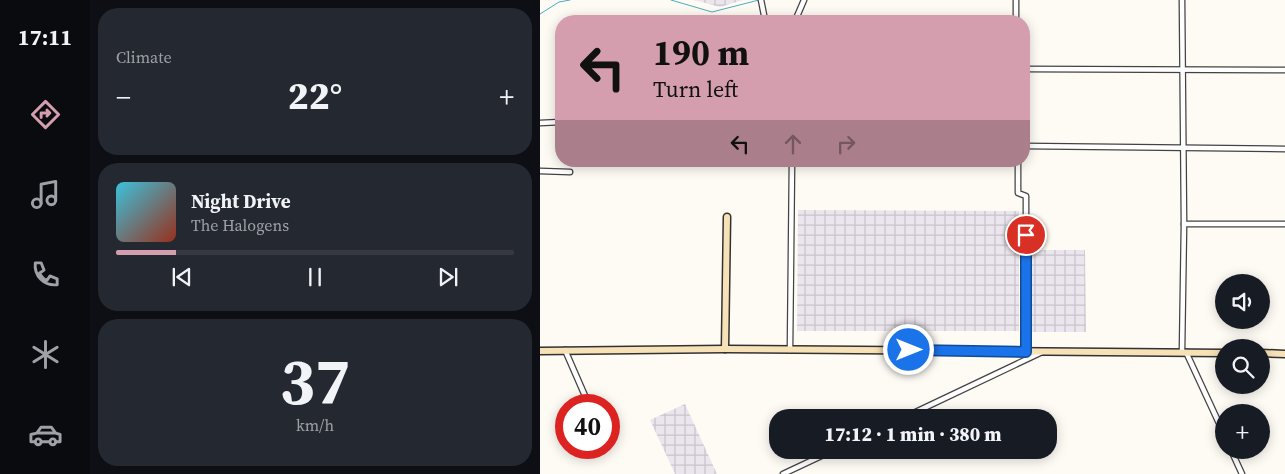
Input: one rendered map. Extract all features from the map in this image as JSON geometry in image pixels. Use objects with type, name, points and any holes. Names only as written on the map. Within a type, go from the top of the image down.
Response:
[{"type":"street","points":[[761,0],[764,15]]},
{"type":"street","points":[[798,15],[804,0]]},
{"type":"street","points":[[1016,0],[1016,15]]},
{"type":"street","points":[[1182,0],[1184,352],[1215,416]]},
{"type":"street","points":[[1030,69],[1285,70]]},
{"type":"street","points":[[540,123],[555,122]]},
{"type":"street","points":[[1030,146],[1285,149]]},
{"type":"street","points":[[790,350],[792,167]]},
{"type":"street","points":[[1018,167],[1018,193],[1026,196],[1026,352]]},
{"type":"street","points":[[540,171],[570,172]]},
{"type":"street","points":[[726,350],[727,217]]},
{"type":"street","points":[[1184,224],[1285,224]]},
{"type":"street","points":[[565,350],[584,394]]},
{"type":"street","points":[[540,351],[790,350],[1215,353]]},
{"type":"street","points":[[922,409],[1043,352]]},
{"type":"street","points":[[1270,353],[1285,354]]},
{"type":"street","points":[[783,474],[815,459]]},
{"type":"street","points":[[1235,459],[1242,474]]},
{"type":"shaded area","points":[[694,0],[743,0],[720,7]]},
{"type":"shaded area","points":[[798,210],[1019,211],[1019,331],[797,331]]},
{"type":"shaded area","points":[[1031,250],[1085,250],[1086,332],[1032,332]]},
{"type":"shaded area","points":[[685,404],[717,474],[675,474],[650,420]]},
{"type":"waterway","points":[[540,14],[559,2],[570,0]]},
{"type":"waterway","points":[[671,0],[712,12],[759,0]]},
{"type":"route","points":[[909,350],[1026,352],[1026,235]]}]
